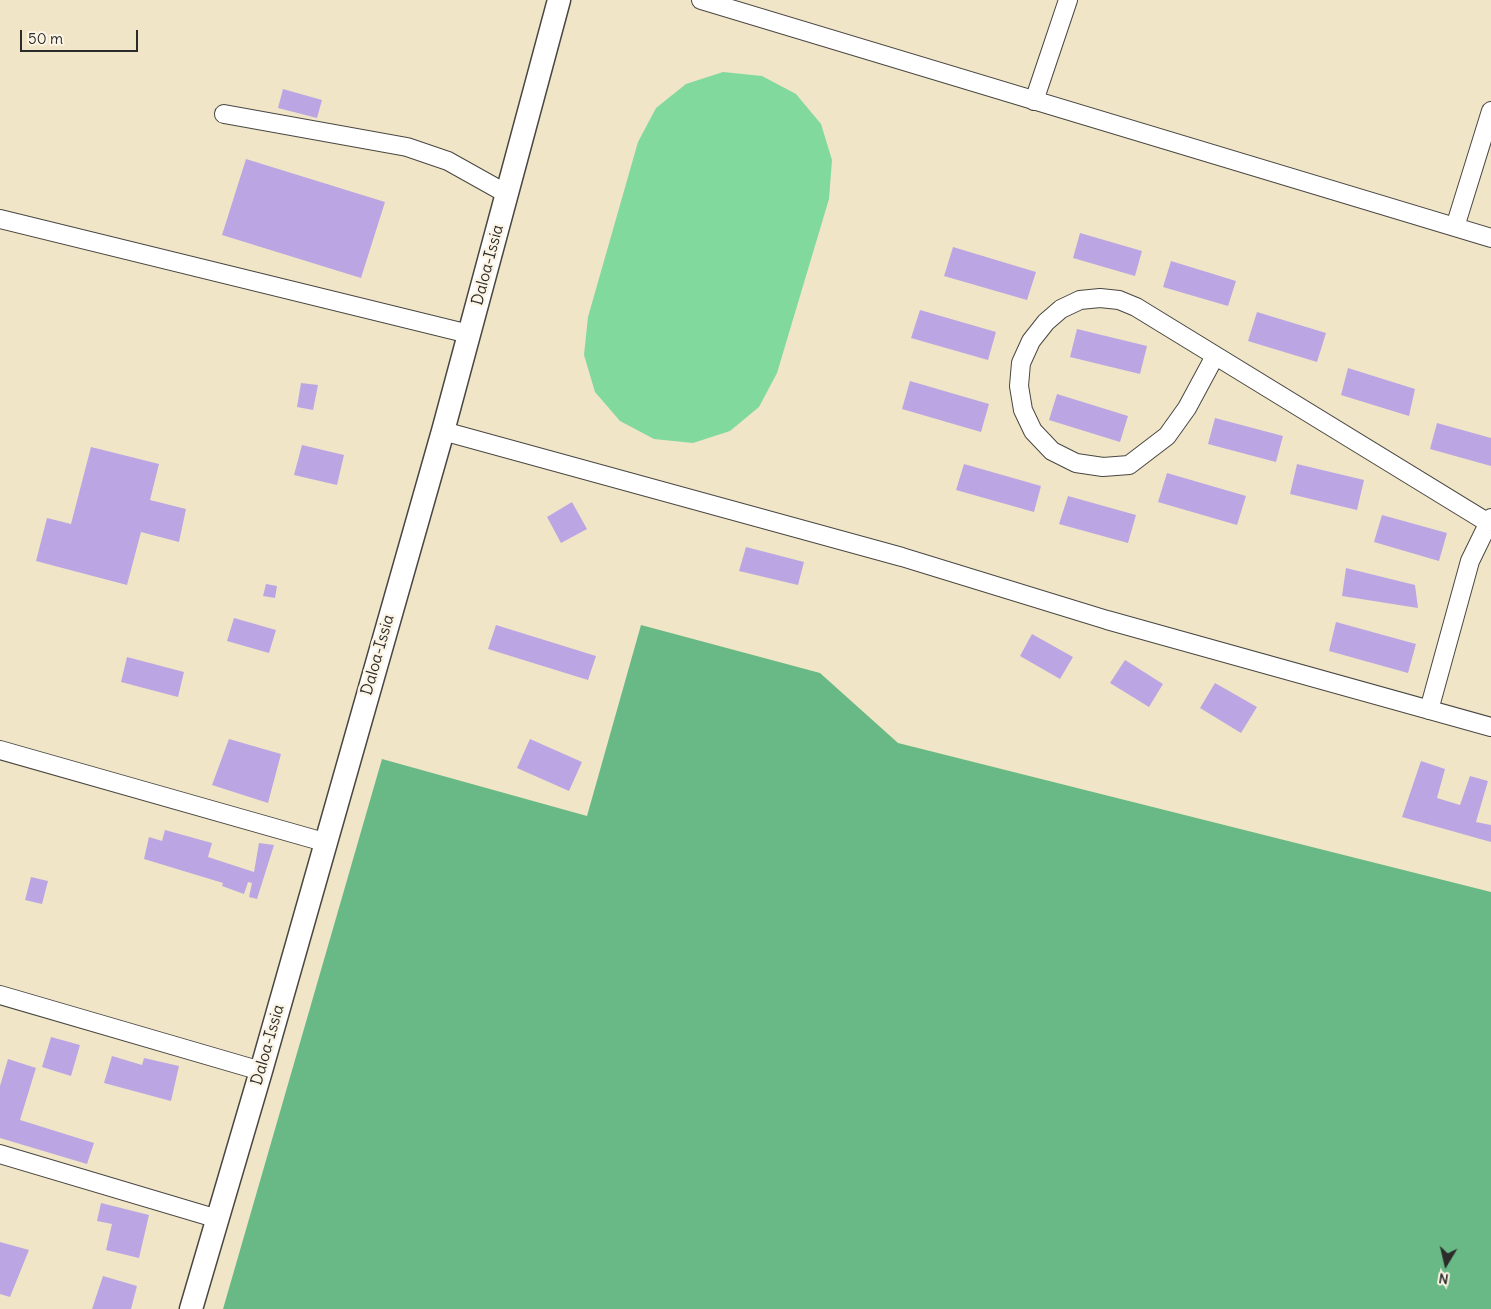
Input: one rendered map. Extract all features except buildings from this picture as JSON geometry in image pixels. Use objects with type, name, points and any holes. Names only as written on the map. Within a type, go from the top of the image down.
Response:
[{"type":"main road","name":"Daloa-Issia","points":[[191,1309],[261,1071],[324,842],[443,431],[559,0]]},
{"type":"street","points":[[701,0],[1491,238]]},
{"type":"street","points":[[1034,101],[1068,0]]},
{"type":"street","points":[[1455,227],[1486,143],[1491,111]]},
{"type":"street","points":[[224,114],[407,147],[448,161],[507,194]]},
{"type":"street","points":[[0,219],[469,334]]},
{"type":"street","points":[[1215,356],[1187,408],[1167,436],[1129,465],[1103,467],[1076,464],[1052,451],[1033,431],[1024,410],[1019,386],[1021,362],[1031,341],[1061,309],[1080,300],[1110,299],[1136,307],[1489,520],[1470,562],[1429,710]]},
{"type":"street","points":[[443,431],[902,557],[1107,620],[1491,728]]},
{"type":"street","points":[[0,750],[324,842]]},
{"type":"street","points":[[0,995],[261,1071]]},
{"type":"street","points":[[0,1154],[218,1219]]},
{"type":"green space","points":[[723,72],[762,76],[796,94],[821,124],[832,160],[829,199],[777,373],[759,407],[730,431],[693,443],[654,439],[620,421],[595,392],[584,355],[588,317],[638,142],[656,108],[686,84]]},
{"type":"green space","points":[[641,625],[820,673],[898,743],[1491,892],[1491,1309],[223,1309],[382,759],[587,816]]}]
